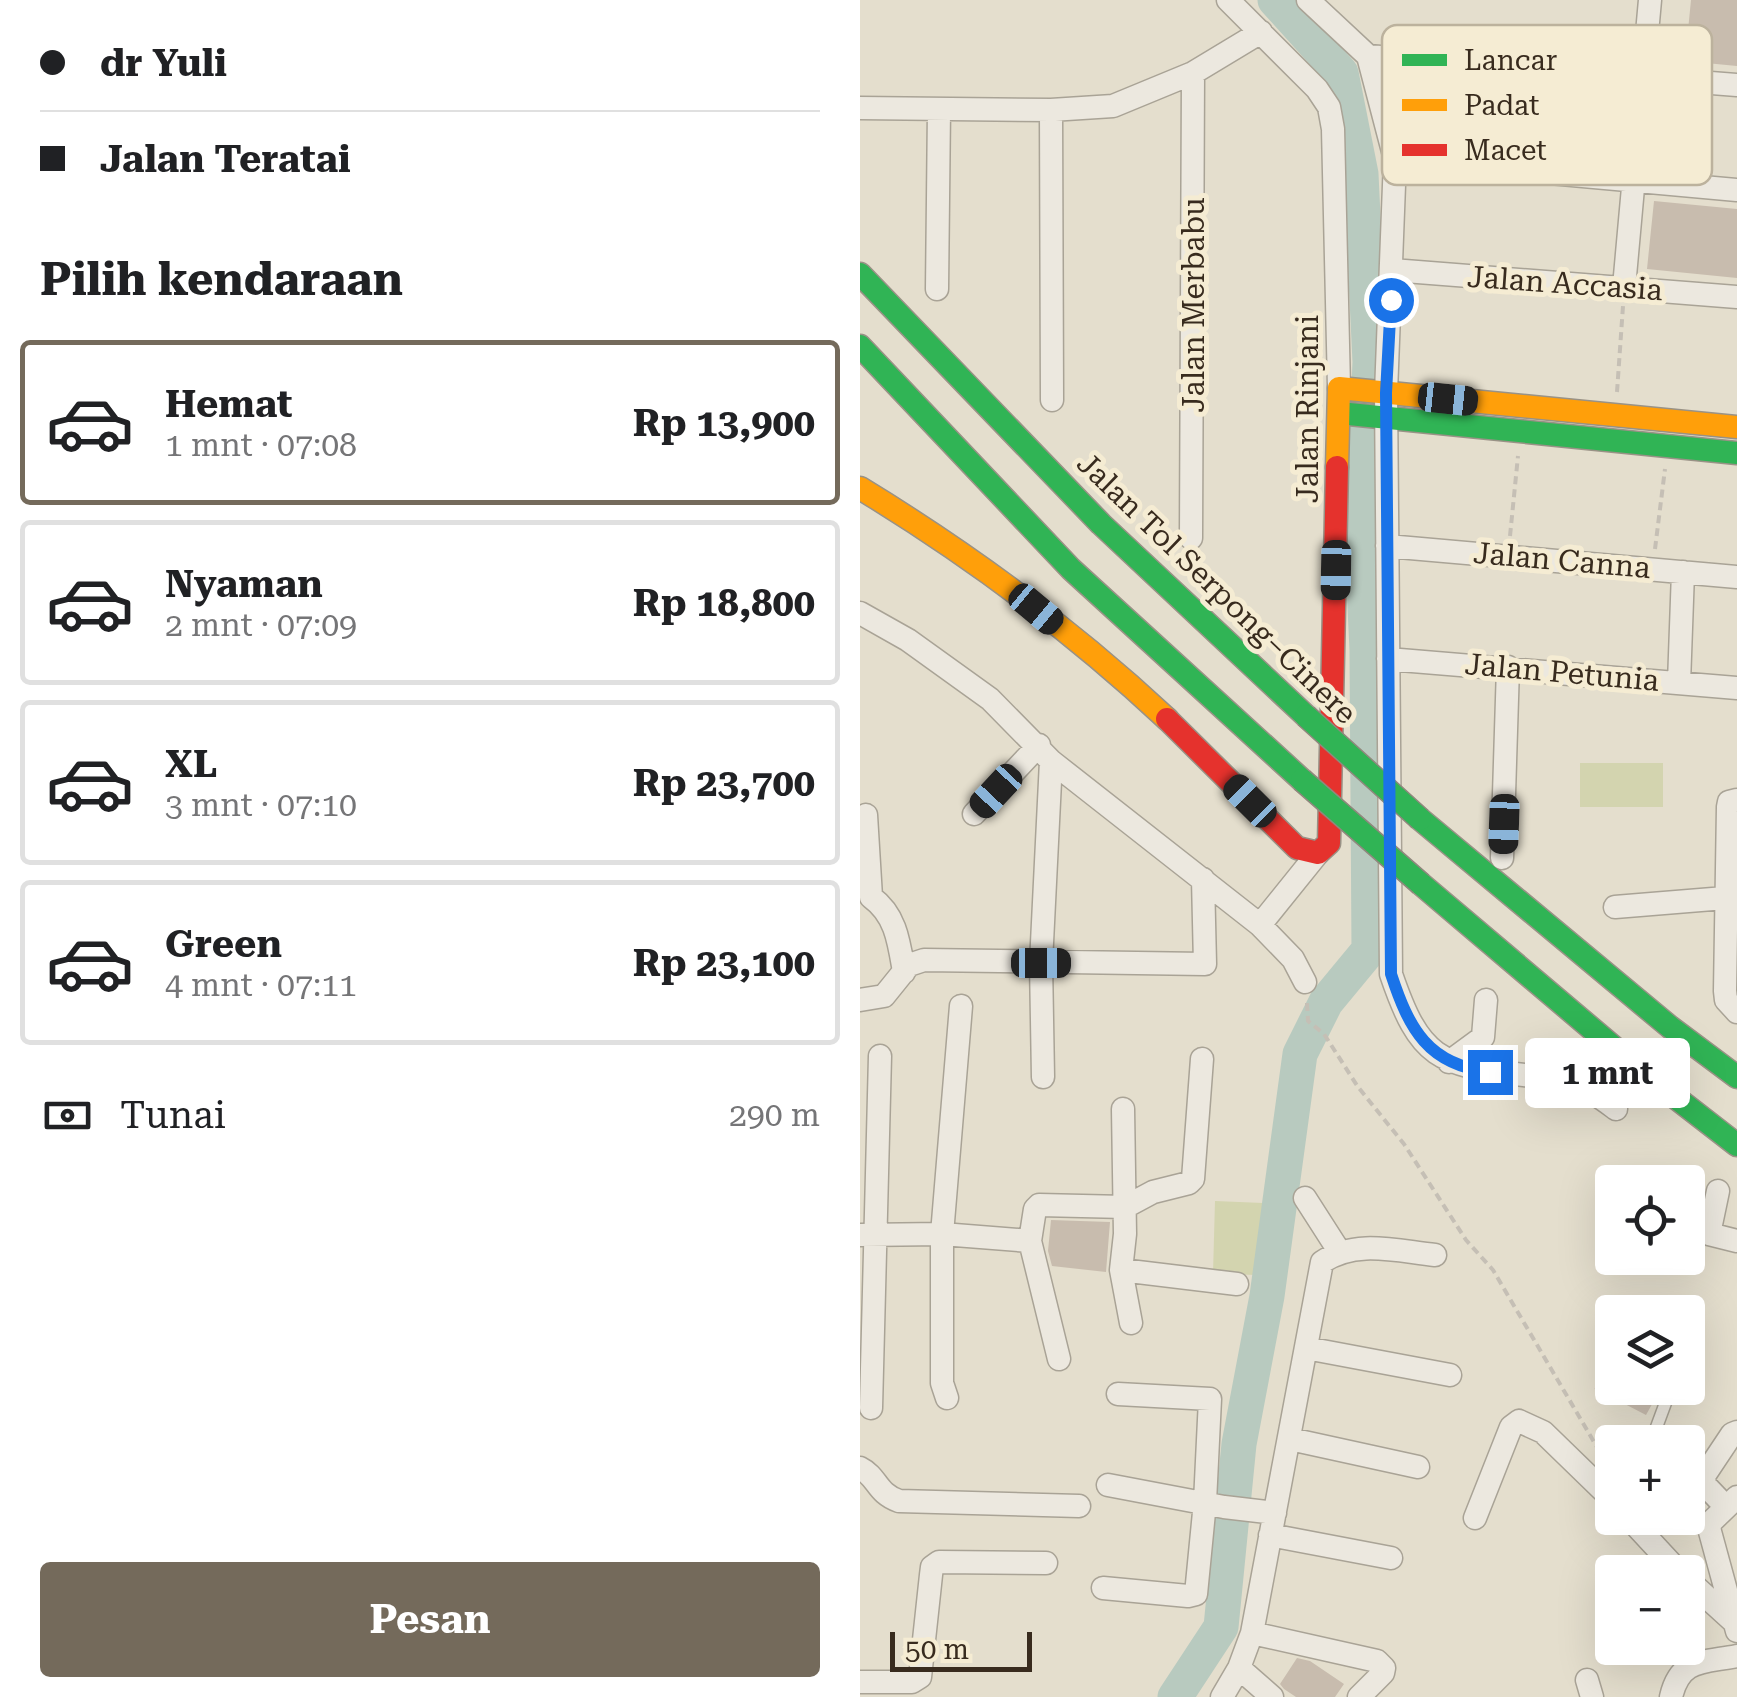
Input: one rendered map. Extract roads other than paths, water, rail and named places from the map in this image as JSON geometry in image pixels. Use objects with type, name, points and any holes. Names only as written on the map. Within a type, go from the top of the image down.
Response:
[{"type":"main road","name":"Jalan Tol Serpong–Cinere","points":[[860,274],[1101,524],[1306,716],[1420,819],[1670,1028],[1737,1077]]},
{"type":"main road","points":[[860,346],[1070,569],[1420,884],[1644,1073],[1737,1145]]},
{"type":"main road","points":[[1340,388],[1737,428]]},
{"type":"main road","name":"Jalan Rinjani","points":[[1318,853],[1329,843],[1340,388]]},
{"type":"main road","points":[[1341,414],[1737,453]]},
{"type":"main road","points":[[860,488],[906,514],[1017,593],[1146,700],[1290,842],[1297,848],[1318,853]]},
{"type":"street","name":"Jalan Rinjani","points":[[1228,0],[1318,90],[1329,107],[1333,129],[1340,388]]},
{"type":"street","points":[[1308,0],[1368,56],[1382,109]]},
{"type":"street","points":[[1647,25],[1650,0]]},
{"type":"street","points":[[860,108],[1051,110],[1113,106],[1194,73],[1261,32]]},
{"type":"street","points":[[1368,56],[1382,57]]},
{"type":"street","name":"Jalan Merbabu","points":[[1191,538],[1194,73]]},
{"type":"street","points":[[1712,83],[1737,85]]},
{"type":"street","points":[[937,289],[939,109]]},
{"type":"street","points":[[1051,110],[1052,400]]},
{"type":"street","points":[[1394,185],[1383,393],[1391,974],[1413,1028],[1449,1062],[1471,1070],[1561,1080],[1591,1091],[1616,1109]]},
{"type":"street","points":[[1624,286],[1634,185]]},
{"type":"street","points":[[1680,185],[1737,190]]},
{"type":"street","name":"Jalan Accasia","points":[[1392,270],[1737,297]]},
{"type":"street","name":"Jalan Canna","points":[[1387,546],[1737,577]]},
{"type":"street","points":[[1679,683],[1684,572]]},
{"type":"street","points":[[860,613],[908,640],[990,700],[1045,753],[1260,926],[1293,959],[1305,982]]},
{"type":"street","name":"Jalan Petunia","points":[[1388,658],[1737,688]]},
{"type":"street","points":[[1502,858],[1508,667]]},
{"type":"street","points":[[974,814],[1045,753]]},
{"type":"street","points":[[1043,1077],[1045,753]]},
{"type":"street","points":[[1737,800],[1729,802],[1728,807],[1724,898],[1724,991],[1726,1000],[1737,1012]]},
{"type":"street","points":[[864,807],[872,897],[894,923],[904,972]]},
{"type":"street","points":[[1260,926],[1318,853]]},
{"type":"street","points":[[860,1000],[884,996],[910,965],[924,960],[1205,964],[1203,879]]},
{"type":"street","points":[[1615,906],[1724,898]]},
{"type":"street","points":[[1449,1062],[1483,1037],[1486,1000]]},
{"type":"street","points":[[947,1398],[942,1382],[942,1234],[961,1006]]},
{"type":"street","points":[[872,1408],[868,1235],[880,1056]]},
{"type":"street","points":[[1059,1359],[1030,1241],[1035,1208],[1125,1207],[1139,1198],[1193,1180],[1202,1058]]},
{"type":"street","points":[[1123,1109],[1125,1207],[1120,1270],[1131,1323]]},
{"type":"street","points":[[1718,1191],[1709,1234],[1737,1240]]},
{"type":"street","points":[[1305,1198],[1339,1251]]},
{"type":"street","points":[[868,1235],[942,1234],[1030,1241]]},
{"type":"street","points":[[1222,1697],[1239,1668],[1252,1633],[1266,1519],[1290,1439],[1322,1262],[1339,1251],[1366,1247],[1435,1255]]},
{"type":"street","points":[[1120,1270],[1237,1284]]},
{"type":"street","points":[[1306,1348],[1450,1375]]},
{"type":"street","points":[[1103,1588],[1196,1594],[1214,1504],[1210,1400],[1118,1394]]},
{"type":"street","points":[[1475,1518],[1511,1427],[1520,1422],[1543,1432],[1595,1482]]},
{"type":"street","points":[[1736,1626],[1709,1528],[1731,1502],[1705,1485],[1704,1476],[1737,1432]]},
{"type":"street","points":[[1290,1439],[1418,1467]]},
{"type":"street","points":[[860,1468],[869,1473],[886,1496],[899,1500],[1080,1506]]},
{"type":"street","points":[[1108,1485],[1214,1504],[1391,1558]]},
{"type":"street","points":[[1645,1535],[1664,1555]]},
{"type":"street","points":[[860,1682],[912,1682],[920,1677],[930,1575],[939,1562],[1046,1563]]},
{"type":"street","points":[[1705,1596],[1736,1626]]},
{"type":"street","points":[[1252,1633],[1378,1661],[1383,1673],[1359,1697]]},
{"type":"street","points":[[1671,1697],[1680,1672],[1691,1665],[1737,1656]]},
{"type":"street","points":[[1239,1668],[1272,1697]]},
{"type":"waterway","points":[[1175,1697],[1221,1627],[1239,1444],[1267,1296],[1300,1054],[1326,1002],[1369,950],[1367,650],[1362,545],[1370,362],[1361,174],[1341,73],[1275,0]]}]
